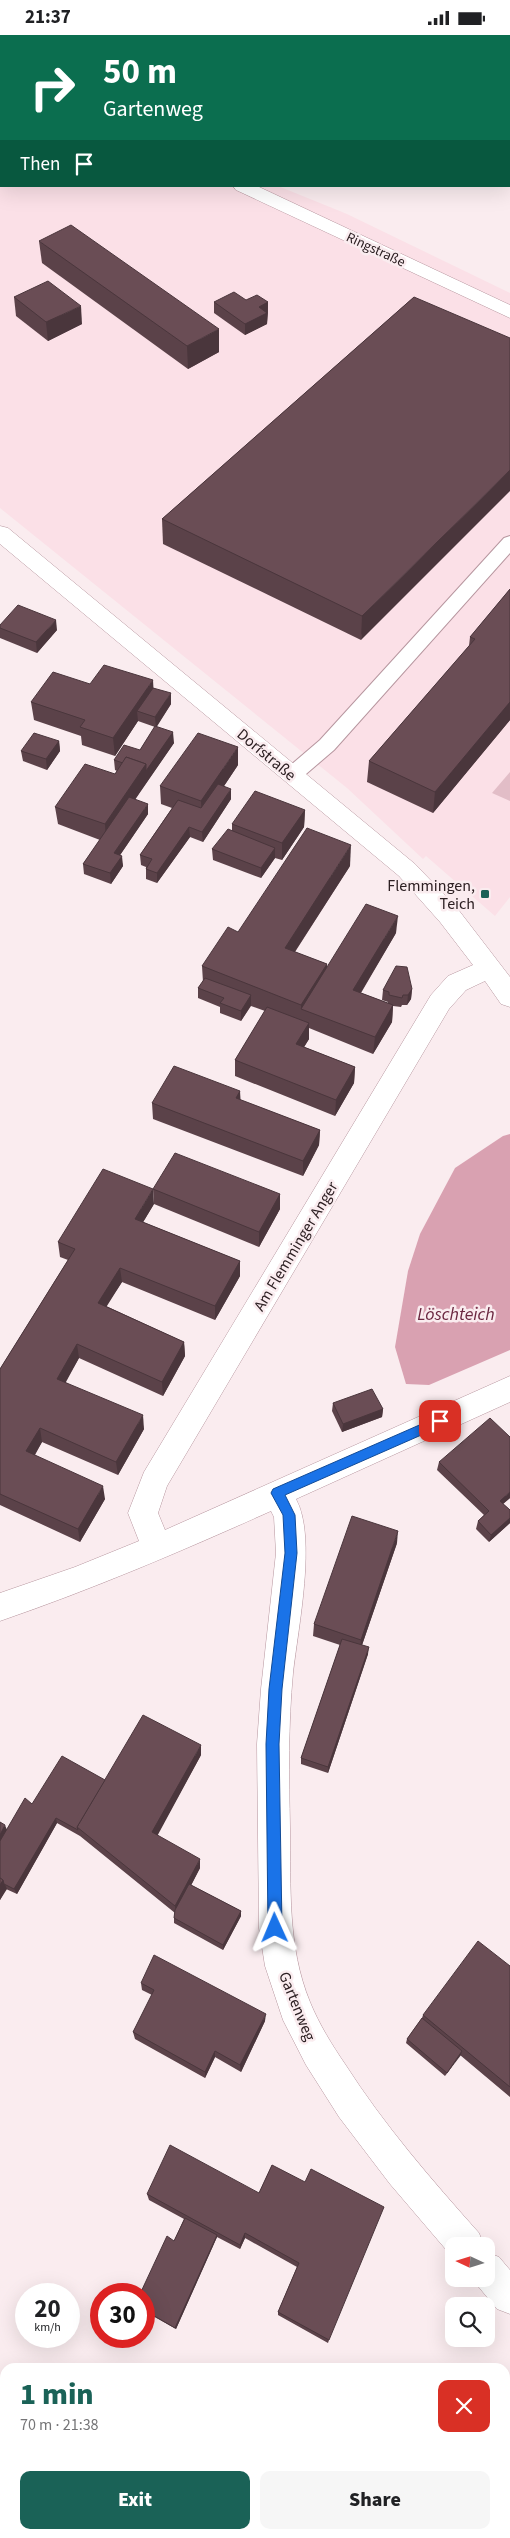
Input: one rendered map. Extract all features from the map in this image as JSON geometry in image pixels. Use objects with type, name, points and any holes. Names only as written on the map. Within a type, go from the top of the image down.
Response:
[{"type":"street","name":"Ringstraße","points":[[244,187],[510,312]]},
{"type":"street","name":"Dorfstraße","points":[[0,533],[372,839],[432,895],[490,968],[510,997]]},
{"type":"street","name":"Am Flemminger Anger","points":[[157,1548],[143,1513],[154,1481],[440,1002],[457,983],[490,968]]},
{"type":"street","points":[[0,1607],[78,1580],[157,1548],[510,1389]]},
{"type":"street","name":"Gartenweg","points":[[277,1493],[289,1515],[291,1553],[276,1689],[273,1744],[275,1928],[282,1966],[295,2008],[318,2053],[351,2105],[402,2172],[458,2237]]},
{"type":"street","points":[[495,2280],[510,2297]]},
{"type":"lane","points":[[292,775],[327,745],[510,542]]},
{"type":"shaded area","points":[[0,187],[280,187],[347,214],[510,293],[510,897],[495,916],[426,856],[423,859],[347,788],[0,508]]},
{"type":"shaded area","points":[[510,772],[510,801],[492,793]]},
{"type":"water","name":"Löschteich","points":[[510,1134],[510,1350],[429,1385],[406,1384],[395,1347],[408,1271],[420,1234],[455,1168],[503,1136]]},
{"type":"building","points":[[71,225],[219,329],[187,346],[39,241]]},
{"type":"building","points":[[48,281],[81,306],[46,322],[14,297]]},
{"type":"building","points":[[234,292],[246,300],[257,295],[268,302],[259,307],[267,313],[245,324],[214,302]]},
{"type":"building","points":[[414,297],[510,338],[510,470],[362,616],[162,519]]},
{"type":"building","points":[[510,589],[510,702],[435,792],[369,761],[475,639],[470,637]]},
{"type":"building","points":[[18,605],[56,620],[36,642],[0,628],[0,625]]},
{"type":"building","points":[[104,665],[153,680],[113,738],[80,727],[85,720],[31,702],[53,672],[90,684]]},
{"type":"building","points":[[153,688],[171,693],[155,717],[137,711]]},
{"type":"building","points":[[155,726],[173,732],[146,771],[146,764],[126,757],[123,763],[114,760],[124,745],[140,750]]},
{"type":"building","points":[[34,733],[59,741],[46,759],[21,751]]},
{"type":"building","points":[[198,733],[238,747],[201,801],[160,786]]},
{"type":"building","points":[[126,757],[146,764],[105,824],[55,807],[85,764],[115,774]]},
{"type":"building","points":[[218,784],[231,789],[202,832],[189,827],[157,873],[146,869],[152,859],[140,855],[178,800],[201,808]]},
{"type":"building","points":[[255,791],[305,810],[282,843],[232,824]]},
{"type":"building","points":[[129,797],[148,804],[114,853],[122,856],[110,873],[83,864]]},
{"type":"building","points":[[307,828],[351,845],[285,948],[327,964],[301,1005],[202,966],[228,927],[238,932]]},
{"type":"building","points":[[228,829],[275,848],[261,868],[212,849]]},
{"type":"building","points":[[366,904],[398,916],[353,990],[393,1005],[375,1037],[301,1009]]},
{"type":"building","points":[[396,966],[407,967],[412,989],[408,995],[403,995],[402,998],[389,995],[389,992],[383,990]]},
{"type":"building","points":[[205,978],[251,995],[241,1011],[220,1003],[224,998],[198,988]]},
{"type":"building","points":[[267,1007],[309,1023],[296,1044],[355,1067],[336,1100],[235,1060]]},
{"type":"building","points":[[174,1066],[240,1091],[236,1098],[320,1130],[303,1161],[152,1103]]},
{"type":"building","points":[[175,1153],[280,1194],[259,1232],[153,1189]]},
{"type":"building","points":[[103,1169],[153,1189],[135,1219],[240,1261],[215,1306],[120,1268],[98,1303],[184,1342],[162,1382],[77,1344],[57,1379],[143,1415],[116,1462],[40,1428],[26,1451],[103,1486],[78,1529],[0,1494],[0,1369],[75,1249],[58,1242]]},
{"type":"building","points":[[372,1389],[383,1409],[343,1424],[333,1403]]},
{"type":"building","points":[[490,1418],[510,1437],[510,1492],[500,1501],[510,1510],[510,1518],[491,1535],[478,1521],[489,1511],[439,1462]]},
{"type":"building","points":[[352,1516],[398,1531],[361,1640],[314,1624]]},
{"type":"building","points":[[342,1639],[369,1647],[328,1767],[301,1758]]},
{"type":"building","points":[[143,1715],[201,1745],[152,1832],[200,1859],[175,1906],[77,1827]]},
{"type":"building","points":[[62,1756],[105,1780],[77,1827],[78,1830],[56,1818],[14,1889],[4,1884],[0,1878],[0,1841],[25,1798],[32,1804]]},
{"type":"building","points":[[0,1822],[5,1825],[0,1835]]},
{"type":"building","points":[[189,1884],[241,1911],[223,1945],[174,1918],[175,1910]]},
{"type":"building","points":[[478,1941],[510,1966],[510,2087],[423,2015]]},
{"type":"building","points":[[154,1955],[266,2014],[240,2065],[215,2051],[205,2072],[133,2032],[154,1990],[141,1983]]},
{"type":"building","points":[[422,2018],[462,2051],[447,2073],[407,2039]]},
{"type":"building","points":[[170,2145],[259,2193],[272,2165],[305,2182],[311,2169],[384,2207],[329,2340],[278,2312],[299,2263],[245,2233],[240,2245],[147,2194]]},
{"type":"building","points":[[185,2218],[217,2235],[175,2328],[155,2316],[155,2283],[145,2283],[167,2236],[174,2241]]},
{"type":"place","name":"Flemmingen, Teich","points":[[485,894]]},
{"type":"route","points":[[275,1928],[273,1744],[276,1689],[291,1553],[289,1515],[277,1493],[440,1421]]}]
